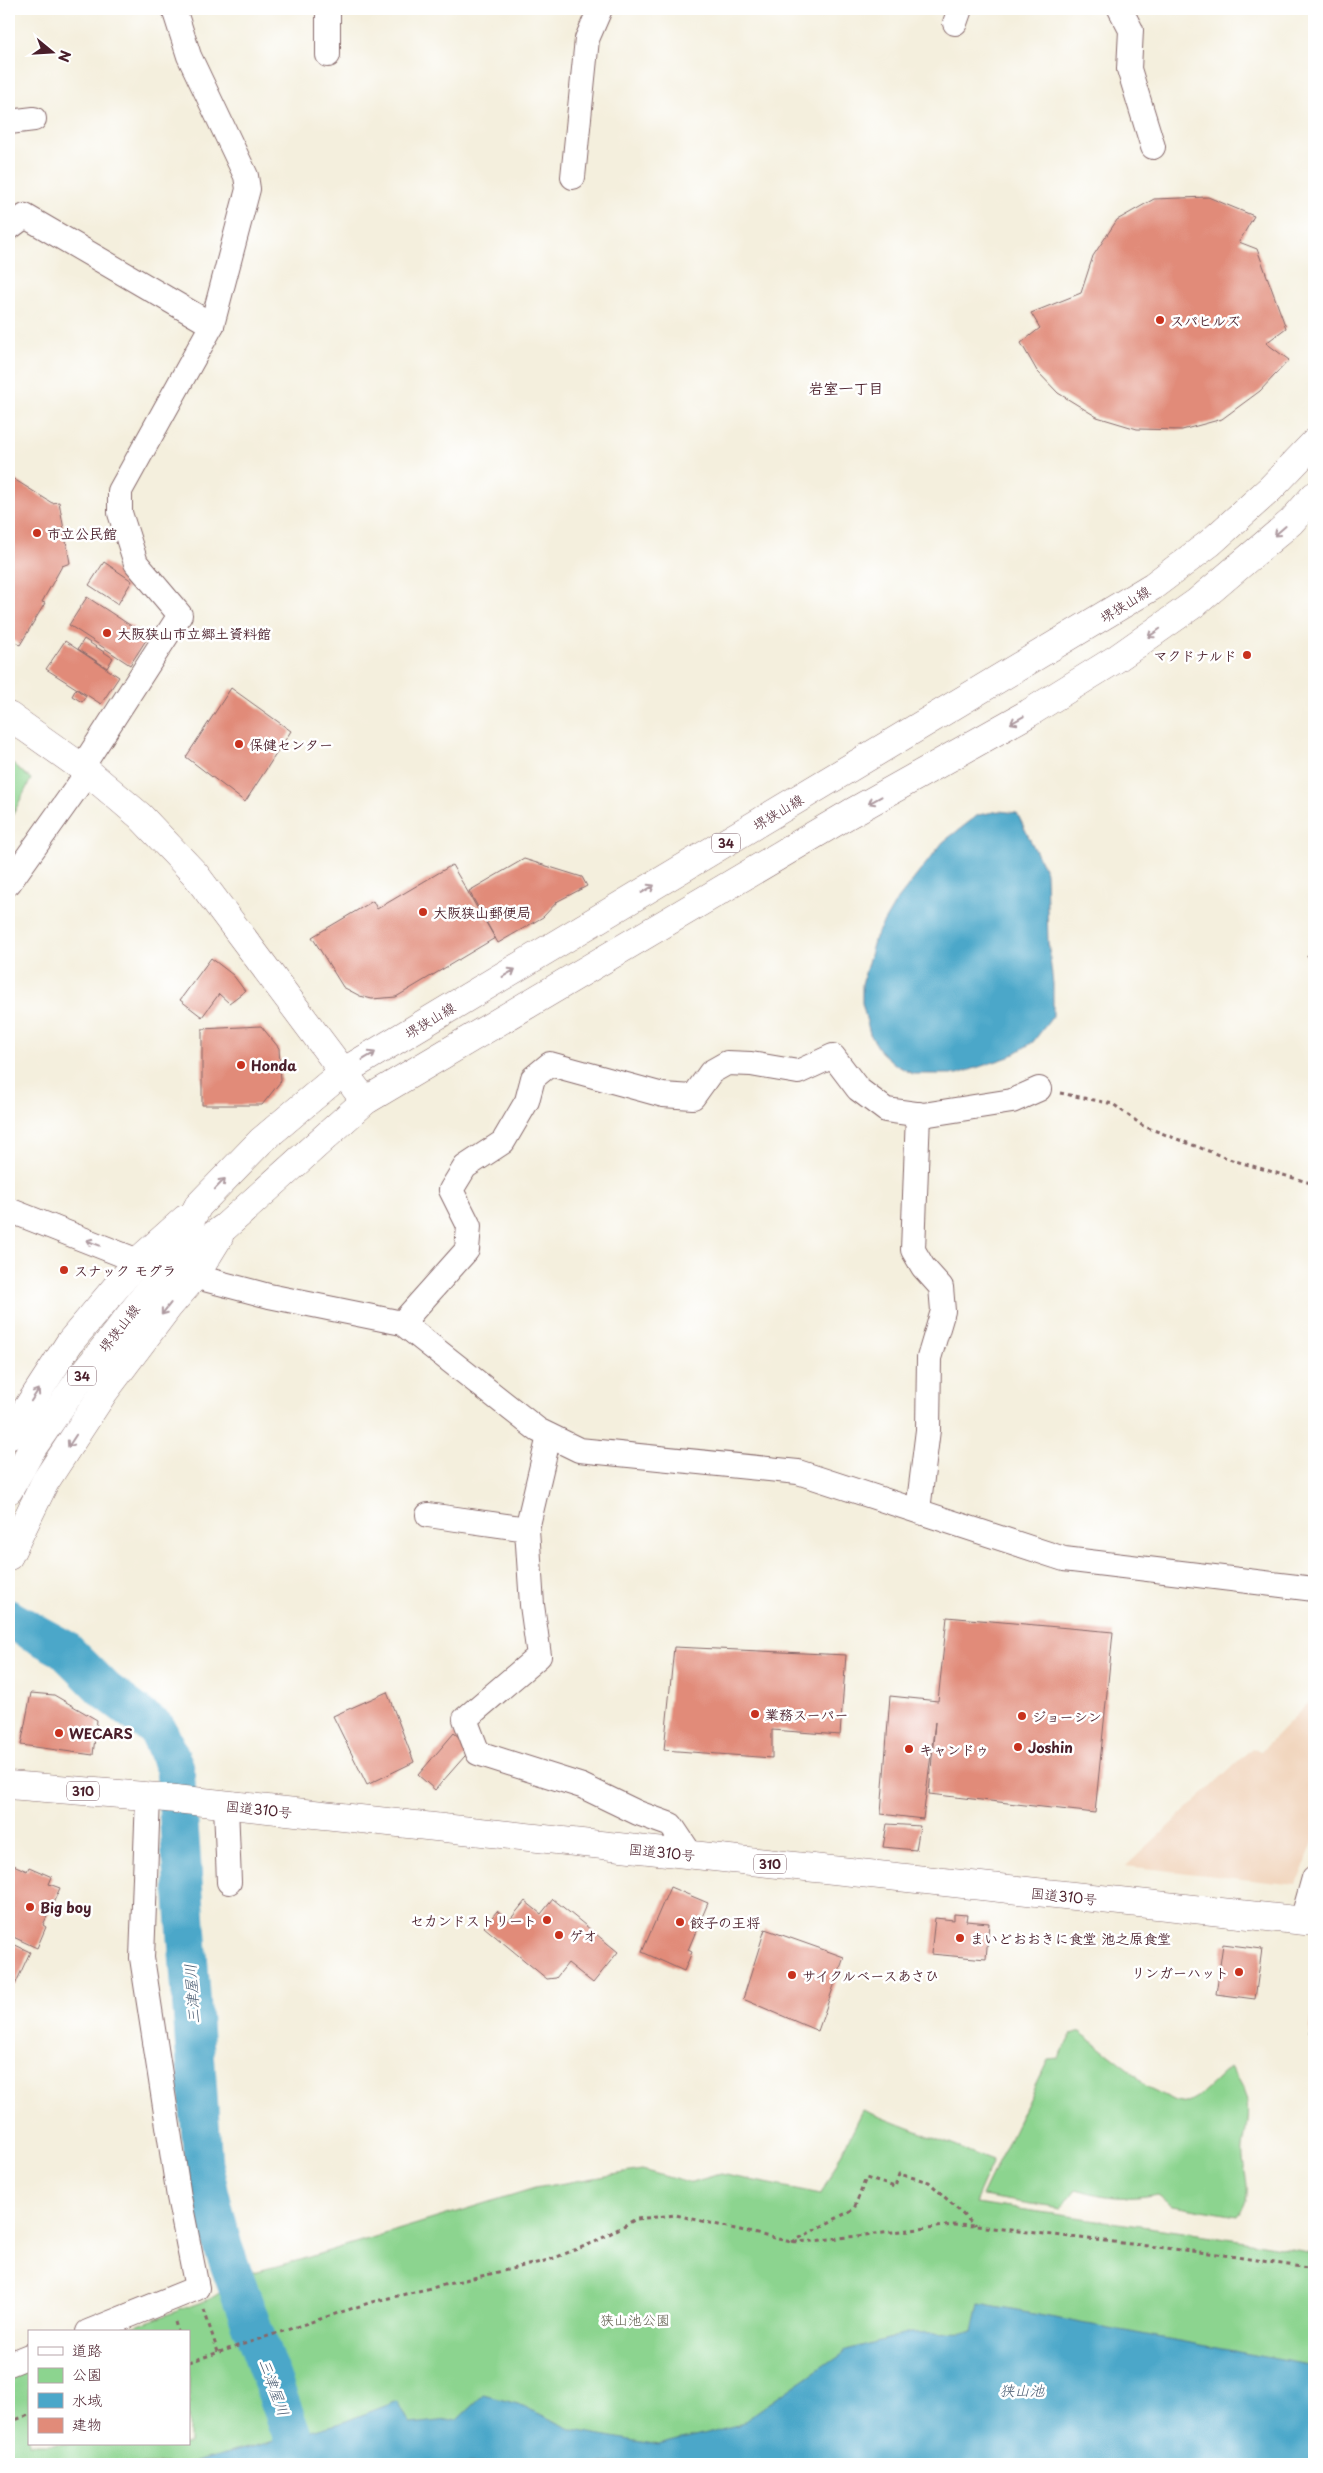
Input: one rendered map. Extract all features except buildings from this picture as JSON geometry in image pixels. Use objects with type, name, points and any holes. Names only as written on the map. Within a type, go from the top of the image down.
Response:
[{"type":"main road","name":"堺狭山線","points":[[9,1490],[33,1447],[79,1380],[166,1268],[198,1206],[261,1141],[343,1072],[1153,586],[1210,543],[1270,489],[1314,443]]},
{"type":"main road","name":"堺狭山線","points":[[166,1268],[225,1227],[365,1101],[851,813],[1030,713],[1116,659],[1197,602],[1291,522],[1314,496]]},
{"type":"main road","points":[[9,716],[85,770],[140,816],[195,874],[365,1101]]},
{"type":"main road","points":[[9,1436],[70,1342],[138,1260],[198,1206]]},
{"type":"main road","points":[[9,1556],[45,1482],[104,1392],[169,1306],[195,1276],[225,1227]]},
{"type":"main road","name":"国道310号","points":[[9,1785],[152,1797],[1308,1922]]},
{"type":"street","points":[[9,882],[85,770],[180,615],[136,563],[120,513],[120,491],[212,325],[248,189],[246,176],[189,56],[174,9]]},
{"type":"street","points":[[328,9],[328,55]]},
{"type":"street","points":[[572,177],[588,39],[600,9]]},
{"type":"street","points":[[1120,9],[1131,30],[1129,69],[1153,147]]},
{"type":"street","points":[[9,122],[34,119]]},
{"type":"street","points":[[9,228],[25,216],[212,325]]},
{"type":"street","points":[[402,1323],[467,1250],[469,1226],[451,1190],[465,1167],[503,1142],[527,1101],[534,1078],[550,1064],[663,1095],[693,1097],[711,1072],[727,1063],[752,1064],[798,1072],[833,1056],[858,1089],[886,1110],[918,1114],[1012,1101],[1039,1089]]},
{"type":"street","points":[[918,1114],[913,1250],[941,1287],[943,1311],[930,1358],[928,1430],[918,1510]]},
{"type":"street","points":[[9,1210],[138,1260],[269,1296],[402,1323],[538,1430],[579,1450],[798,1472],[1064,1559],[1082,1563],[1314,1589]]},
{"type":"street","points":[[549,1436],[527,1529],[532,1605],[540,1656],[465,1719],[478,1753],[582,1786],[638,1813],[671,1825],[690,1855]]},
{"type":"street","points":[[428,1515],[527,1529]]},
{"type":"street","points":[[93,2330],[197,2288],[179,2197],[142,1958],[152,1797]]},
{"type":"street","points":[[226,1806],[229,1882]]},
{"type":"street","points":[[1308,1922],[1314,1878]]},
{"type":"street","points":[[9,2364],[28,2356]]},
{"type":"path","points":[[1314,953],[1307,955],[1314,963]]},
{"type":"path","points":[[1039,1089],[1113,1104],[1144,1126],[1232,1160],[1314,1184]]},
{"type":"path","points":[[791,2242],[854,2209],[866,2178],[895,2186],[899,2174],[929,2182],[976,2226]]},
{"type":"path","points":[[190,2362],[372,2302],[549,2260],[596,2242],[636,2219],[676,2214],[791,2242],[813,2242],[954,2225],[976,2226],[1217,2254],[1314,2269]]},
{"type":"path","points":[[197,2288],[218,2352]]},
{"type":"path","points":[[9,2422],[28,2415]]},
{"type":"shaded area","points":[[1314,1697],[1314,1840],[1296,1885],[1126,1866],[1252,1748],[1261,1751]]},
{"type":"green space","points":[[9,761],[31,779],[9,822]]},
{"type":"green space","points":[[1080,2032],[1136,2075],[1145,2086],[1176,2101],[1188,2103],[1197,2098],[1230,2067],[1244,2092],[1247,2102],[1243,2158],[1247,2191],[1243,2208],[1237,2216],[1173,2205],[1158,2194],[1117,2197],[1076,2189],[1061,2209],[982,2196],[1048,2059],[1059,2058],[1071,2035]]},
{"type":"green space","name":"狭山池公園","points":[[863,2110],[993,2161],[975,2203],[1227,2238],[1314,2253],[1314,2464],[9,2464],[9,2372],[28,2364],[28,2446],[190,2446],[190,2330],[125,2330],[210,2299],[250,2273],[296,2261],[535,2188],[642,2170],[689,2183],[720,2174],[821,2194]]},
{"type":"water","points":[[999,811],[1017,813],[1046,872],[1048,942],[1053,984],[1053,1016],[1033,1042],[1009,1057],[958,1074],[913,1074],[896,1065],[881,1052],[870,1034],[862,1003],[862,984],[875,937],[895,903],[943,842],[978,815]]},
{"type":"water","name":"狭山池","points":[[979,2304],[1314,2366],[1314,2464],[188,2464],[341,2423],[398,2401],[410,2424],[458,2419],[483,2395],[519,2404],[573,2430],[658,2445],[738,2425],[846,2350],[910,2333],[973,2332]]},
{"type":"waterway","name":"三津屋川","points":[[9,1619],[64,1649],[105,1690],[157,1729],[175,1768],[203,2165],[223,2247],[292,2435]]},
{"type":"place","name":"スパヒルズ","points":[[1160,320]]},
{"type":"place","name":"市立公民館","points":[[37,533]]},
{"type":"place","name":"大阪狭山市立郷土資料館","points":[[107,633]]},
{"type":"place","name":"マクドナルド","points":[[1247,655]]},
{"type":"place","name":"保健センター","points":[[239,744]]},
{"type":"place","name":"大阪狭山郵便局","points":[[423,912]]},
{"type":"place","name":"Honda","points":[[241,1065]]},
{"type":"place","name":"スナック モグラ","points":[[64,1270]]},
{"type":"place","name":"業務スーパー","points":[[755,1714]]},
{"type":"place","name":"ジョーシン","points":[[1022,1716]]},
{"type":"place","name":"WECARS","points":[[59,1733]]},
{"type":"place","name":"Joshin","points":[[1018,1747]]},
{"type":"place","name":"キャンドゥ","points":[[909,1749]]},
{"type":"place","name":"Big boy","points":[[30,1907]]},
{"type":"place","name":"セカンドストリート","points":[[547,1920]]},
{"type":"place","name":"餃子の王将","points":[[680,1922]]},
{"type":"place","name":"ゲオ","points":[[559,1935]]},
{"type":"place","name":"まいどおおきに食堂 池之原食堂","points":[[960,1938]]},
{"type":"place","name":"リンガーハット","points":[[1239,1972]]},
{"type":"place","name":"サイクルベースあさひ","points":[[792,1975]]},
{"type":"district","name":"岩室一丁目","points":[[846,387]]}]
